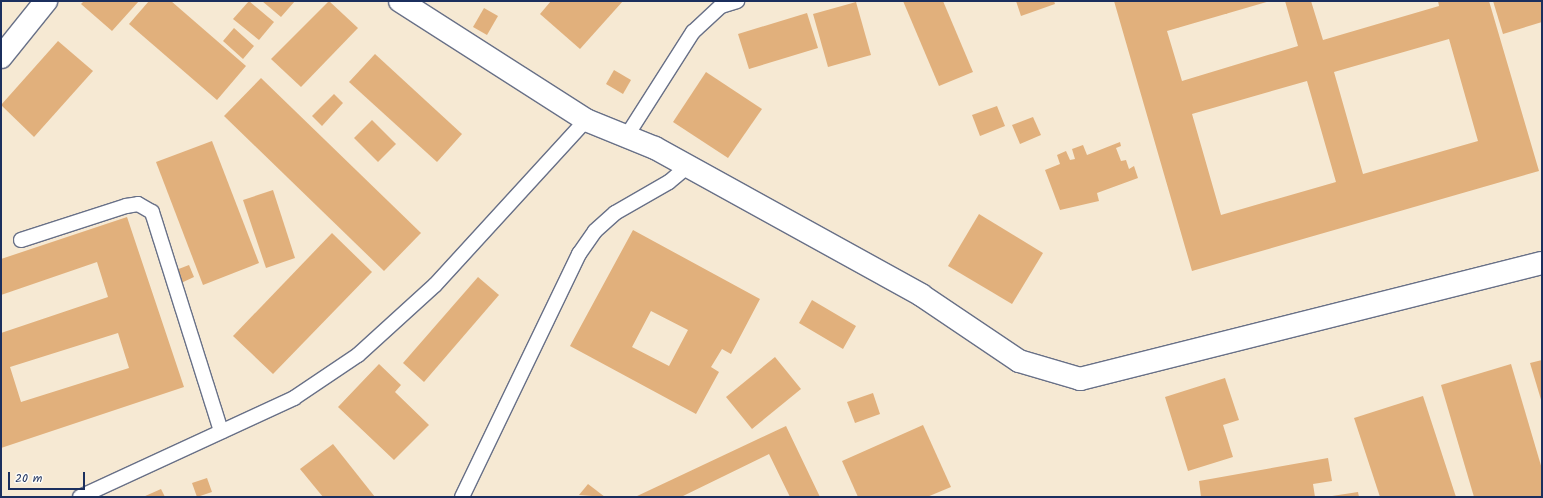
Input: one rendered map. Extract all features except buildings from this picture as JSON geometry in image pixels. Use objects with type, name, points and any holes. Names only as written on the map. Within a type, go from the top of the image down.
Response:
[{"type":"street","points":[[1,57],[46,1]]},
{"type":"street","points":[[400,1],[586,120],[688,166],[921,295],[1019,361],[1080,379],[1542,263]]},
{"type":"lane","points":[[626,138],[693,32],[721,6],[736,1]]},
{"type":"lane","points":[[80,497],[294,398],[358,355],[434,285],[586,120]]},
{"type":"lane","points":[[462,497],[579,254],[595,231],[615,213],[669,182],[688,166]]},
{"type":"lane","points":[[21,240],[126,206],[138,204],[152,212],[221,431]]}]
